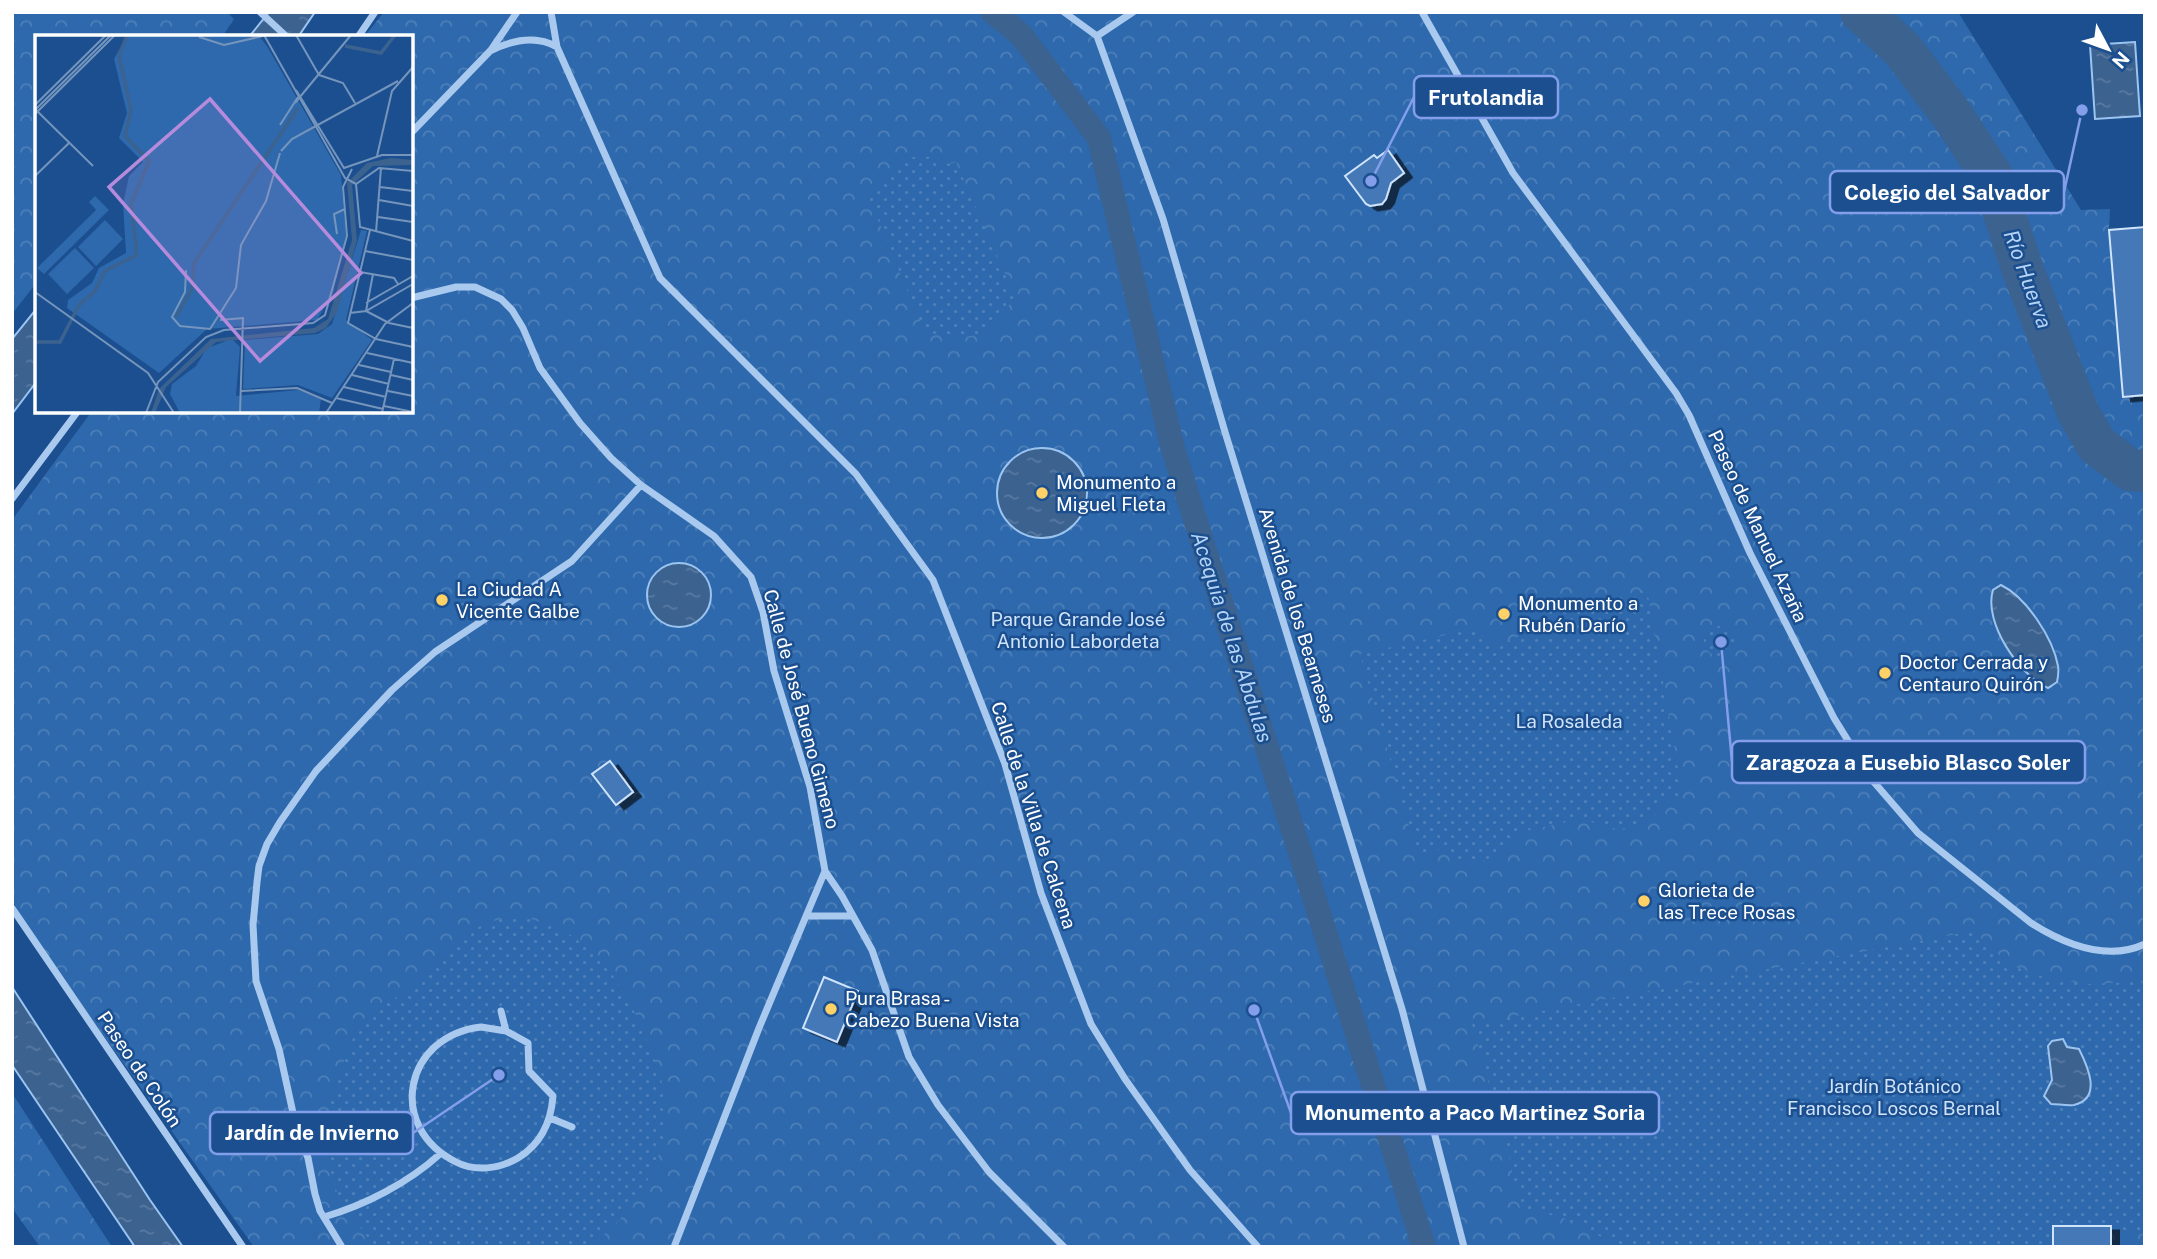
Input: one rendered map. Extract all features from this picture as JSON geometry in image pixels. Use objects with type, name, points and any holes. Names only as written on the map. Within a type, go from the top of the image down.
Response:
[{"type":"street","points":[[260,12],[285,35]]},
{"type":"street","points":[[359,35],[375,12]]},
{"type":"street","points":[[413,131],[491,50],[517,12]]},
{"type":"street","name":"Calle de la Villa de Calcena","points":[[551,12],[557,47],[660,278],[856,474],[933,580],[1005,764],[1041,893],[1091,1024],[1125,1079],[1190,1170],[1258,1247]]},
{"type":"street","points":[[1064,12],[1097,36],[1133,12]]},
{"type":"street","name":"Paseo de Manuel Azaña","points":[[1422,12],[1513,173],[1676,393],[1689,415],[1756,564],[1834,718],[1873,780],[1917,833],[2051,936],[2095,951],[2135,948],[2145,944]]},
{"type":"street","name":"Avenida de los Bearneses","points":[[1097,36],[1182,279],[1225,432],[1402,1009],[1464,1247]]},
{"type":"street","points":[[491,50],[505,43],[531,39],[557,47]]},
{"type":"street","name":"Calle de José Bueno Gimeno","points":[[413,298],[456,287],[475,287],[501,299],[512,310],[523,328],[540,368],[580,423],[611,458],[641,485],[714,536],[751,577],[763,612],[774,671],[810,787],[825,871],[872,950],[909,1057],[938,1105],[989,1172],[1064,1247]]},
{"type":"street","points":[[12,499],[76,413]]},
{"type":"street","points":[[342,1247],[324,1217],[315,1194],[279,1049],[256,981],[253,925],[259,866],[267,844],[279,821],[316,771],[392,690],[435,652],[572,561],[641,485]]},
{"type":"street","points":[[674,1247],[759,1028],[825,871]]},
{"type":"street","name":"Paseo de Colón","points":[[12,908],[243,1247]]},
{"type":"street","points":[[807,916],[853,916]]},
{"type":"street","points":[[501,1011],[506,1031]]},
{"type":"street","points":[[528,1043],[506,1031],[481,1027],[457,1032],[436,1044],[420,1064],[413,1088],[413,1113],[423,1135],[440,1154],[462,1166],[502,1166],[525,1154],[535,1145],[550,1118],[553,1096],[562,1088]]},
{"type":"street","points":[[533,1033],[528,1043],[529,1071],[553,1096]]},
{"type":"street","points":[[550,1118],[572,1127]]},
{"type":"street","points":[[324,1217],[349,1210],[422,1170],[440,1154]]},
{"type":"green space","points":[[12,12],[227,12],[234,19],[223,35],[35,35],[35,285],[12,314]]},
{"type":"green space","name":"Parque Grande José Antonio Labordeta","points":[[384,12],[1958,12],[2081,210],[2110,209],[2109,230],[2123,397],[2145,395],[2145,1247],[254,1247],[30,932],[12,900],[12,520],[91,413],[413,413],[413,35],[366,35]]},
{"type":"green space","points":[[922,156],[949,164],[956,162],[1016,299],[1010,301],[1000,321],[981,333],[959,337],[937,334],[927,338],[869,198],[877,194],[884,179],[900,161]]},
{"type":"green space","name":"La Rosaleda","points":[[1647,590],[1683,797],[1662,801],[1649,820],[1629,828],[1605,827],[1585,818],[1520,832],[1505,851],[1485,860],[1463,860],[1441,849],[1417,854],[1360,654],[1477,628],[1482,636],[1491,642],[1512,640],[1526,629],[1532,615]]},
{"type":"green space","points":[[1719,626],[1725,627],[1733,635],[1733,647],[1725,655],[1719,656],[1713,655],[1705,647],[1704,641],[1705,635],[1713,627]]},
{"type":"green space","points":[[517,915],[559,929],[584,945],[605,965],[630,1003],[653,1055],[664,1091],[665,1122],[655,1163],[646,1183],[621,1218],[589,1247],[374,1247],[339,1197],[320,1147],[333,1092],[350,1044],[361,1024],[380,1008],[425,979],[482,924]]},
{"type":"green space","name":"Jardín Botánico Francisco Loscos Bernal","points":[[1973,931],[2010,965],[2049,979],[2088,984],[2141,982],[2145,997],[2145,1234],[2111,1234],[2110,1226],[2053,1226],[2053,1247],[1621,1247],[1566,1219],[1520,1207],[1509,1156],[1472,1024]],"holes":[[[2063,1044],[2079,1049],[2091,1072],[2046,1091]]]},
{"type":"green space","points":[[12,1093],[112,1247],[40,1247],[12,1208]]},
{"type":"water","points":[[269,12],[315,12],[299,35],[251,35]]},
{"type":"water","points":[[2135,42],[2140,116],[2095,119],[2090,45]]},
{"type":"water","points":[[35,310],[35,384],[12,414],[12,339]]},
{"type":"water","points":[[1042,448],[1059,452],[1074,461],[1083,476],[1087,493],[1083,510],[1074,525],[1059,534],[1042,538],[1025,534],[1010,525],[1001,510],[997,493],[1001,476],[1010,461],[1025,452]]},
{"type":"water","points":[[679,563],[697,569],[705,577],[711,595],[705,613],[697,621],[679,627],[661,621],[653,613],[647,595],[653,577],[661,569]]},
{"type":"water","points":[[2001,585],[2029,609],[2050,643],[2058,672],[2057,682],[2048,688],[2015,660],[1998,632],[1991,603],[1993,590]]},
{"type":"water","points":[[12,987],[183,1247],[135,1247],[12,1065]]},
{"type":"water","points":[[2063,1039],[2067,1047],[2079,1049],[2089,1072],[2088,1096],[2074,1105],[2051,1104],[2044,1096],[2052,1080],[2048,1046],[2052,1041]]},
{"type":"building","points":[[1388,150],[1404,173],[1391,183],[1382,204],[1370,206],[1345,176],[1374,155],[1377,158]]},
{"type":"building","points":[[2145,227],[2145,395],[2123,397],[2109,230]]},
{"type":"building","points":[[610,761],[633,792],[616,805],[592,774]]},
{"type":"building","name":"Pura Brasa - Cabezo Buena Vista","points":[[824,977],[858,991],[837,1042],[803,1028]]},
{"type":"building","points":[[2053,1226],[2111,1226],[2111,1247],[2053,1247]]},
{"type":"waterway","name":"Acequia de las Abdulas","points":[[993,12],[1021,35],[1099,138],[1173,449],[1424,1247]]},
{"type":"waterway","name":"Río Huerva","points":[[1861,12],[1902,49],[1952,115],[1992,176],[2022,268],[2078,412],[2097,445],[2130,470],[2145,471]]},
{"type":"place","name":"Colegio del Salvador","points":[[2082,110]]},
{"type":"place","name":"Frutolandia","points":[[1371,181]]},
{"type":"place","name":"Monumento a Miguel Fleta","points":[[1042,493]]},
{"type":"place","name":"La Ciudad A Vicente Galbe","points":[[442,600]]},
{"type":"place","name":"Monumento a Rubén Darío","points":[[1504,614]]},
{"type":"place","name":"Zaragoza a Eusebio Blasco Soler","points":[[1721,642]]},
{"type":"place","name":"Doctor Cerrada y Centauro Quirón","points":[[1885,673]]},
{"type":"place","name":"Glorieta de las Trece Rosas","points":[[1644,901]]},
{"type":"place","name":"Pura Brasa - Cabezo Buena Vista","points":[[831,1009]]},
{"type":"place","name":"Monumento a Paco Martinez Soria","points":[[1254,1010]]},
{"type":"place","name":"Jardín de Invierno","points":[[499,1075]]}]
